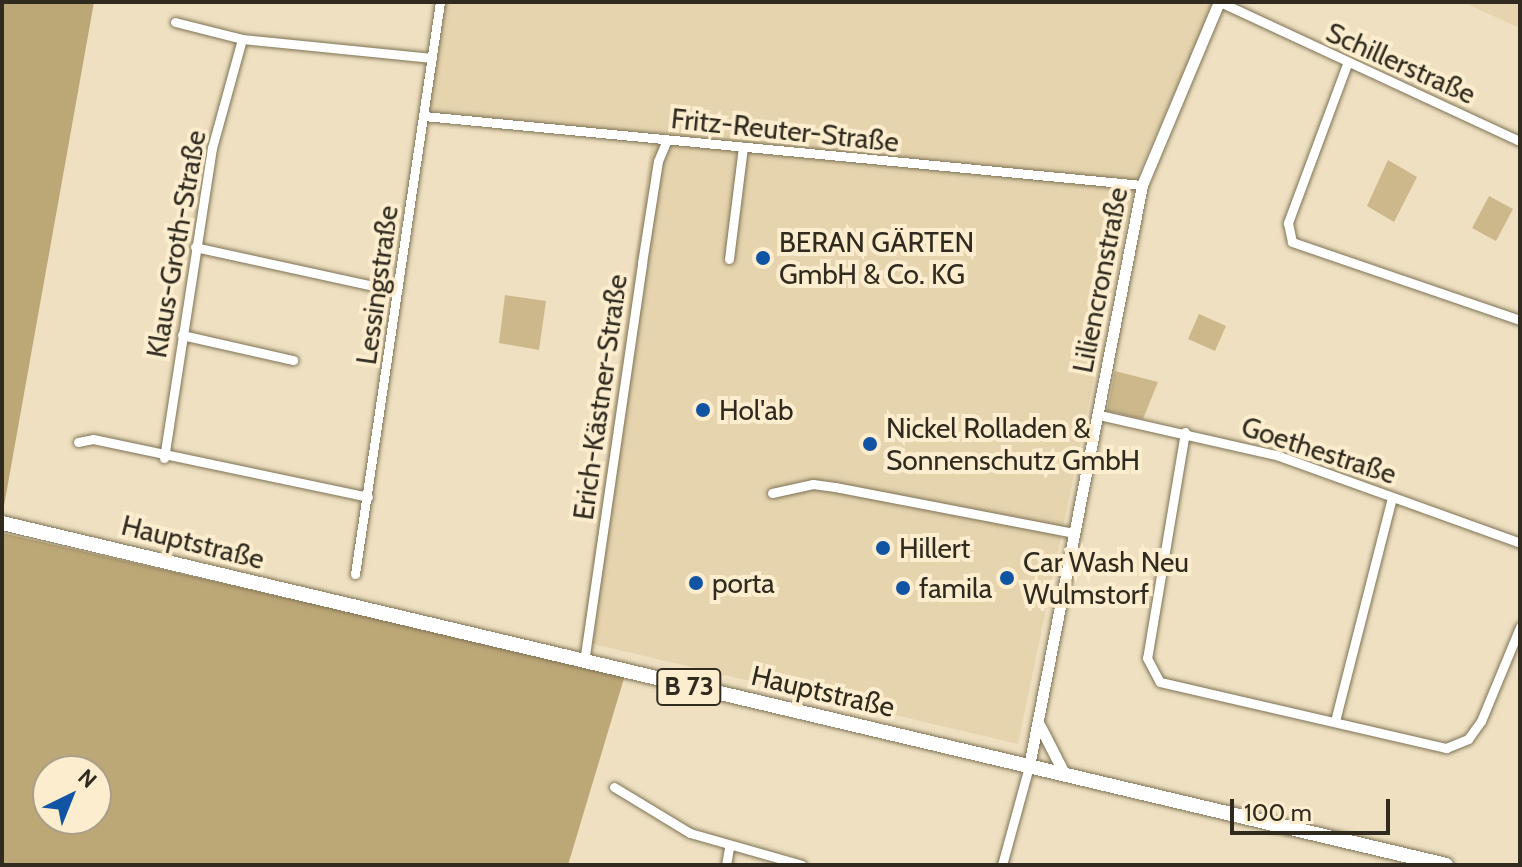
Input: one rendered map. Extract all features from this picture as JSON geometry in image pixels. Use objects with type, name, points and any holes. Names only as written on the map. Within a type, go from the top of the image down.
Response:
[{"type":"main road","name":"Hauptstraße","points":[[2,523],[1446,865]]},
{"type":"street","name":"Lessingstraße","points":[[355,574],[440,2]]},
{"type":"street","name":"Schillerstraße","points":[[1220,2],[1347,64],[1520,141]]},
{"type":"street","name":"Liliencronstraße","points":[[1029,766],[1142,185],[1220,2]]},
{"type":"street","points":[[175,22],[242,39],[432,58]]},
{"type":"street","name":"Klaus-Groth-Straße","points":[[164,458],[212,148],[242,39]]},
{"type":"street","points":[[1347,64],[1288,223],[1292,242],[1520,320]]},
{"type":"street","name":"Fritz-Reuter-Straße","points":[[424,116],[1142,185]]},
{"type":"street","name":"Erich-Kästner-Straße","points":[[584,662],[654,189],[667,140]]},
{"type":"street","points":[[729,259],[743,147]]},
{"type":"street","points":[[195,247],[397,291]]},
{"type":"street","points":[[182,335],[293,360]]},
{"type":"street","name":"Goethestraße","points":[[1099,415],[1185,432],[1279,456],[1520,543]]},
{"type":"street","points":[[1185,432],[1147,658],[1160,682],[1177,689],[1335,721],[1446,748],[1458,744],[1481,721],[1520,627]]},
{"type":"street","points":[[78,442],[93,439],[164,458],[368,497]]},
{"type":"street","points":[[772,493],[813,484],[1075,533]]},
{"type":"street","points":[[1335,721],[1392,497]]},
{"type":"street","points":[[1039,722],[1047,748],[1065,775]]},
{"type":"street","points":[[1002,865],[1029,766]]},
{"type":"street","points":[[614,787],[690,833],[729,848],[802,865]]},
{"type":"street","points":[[726,865],[729,848]]},
{"type":"shaded area","points":[[2,2],[94,2],[2,517]]},
{"type":"shaded area","points":[[438,2],[1215,2],[1135,181],[1018,744],[581,641],[651,144],[421,118]]},
{"type":"shaded area","points":[[1470,2],[1520,2],[1520,28],[1469,5]]},
{"type":"shaded area","points":[[1388,160],[1417,177],[1394,222],[1367,206]]},
{"type":"shaded area","points":[[1489,196],[1513,209],[1496,241],[1472,228]]},
{"type":"shaded area","points":[[505,295],[546,301],[539,350],[499,343]]},
{"type":"shaded area","points":[[1199,314],[1226,326],[1215,351],[1188,339]]},
{"type":"shaded area","points":[[1115,371],[1158,382],[1143,419],[1107,411]]},
{"type":"shaded area","points":[[2,533],[625,675],[568,865],[2,865]]},
{"type":"place","name":"BERAN GÄRTEN GmbH & Co. KG","points":[[763,258]]},
{"type":"place","name":"Hol'ab","points":[[703,410]]},
{"type":"place","name":"Nickel Rolladen & Sonnenschutz GmbH","points":[[870,444]]},
{"type":"place","name":"Hillert","points":[[883,548]]},
{"type":"place","name":"Car Wash Neu Wulmstorf","points":[[1007,578]]},
{"type":"place","name":"porta","points":[[696,583]]},
{"type":"place","name":"famila","points":[[903,588]]}]
